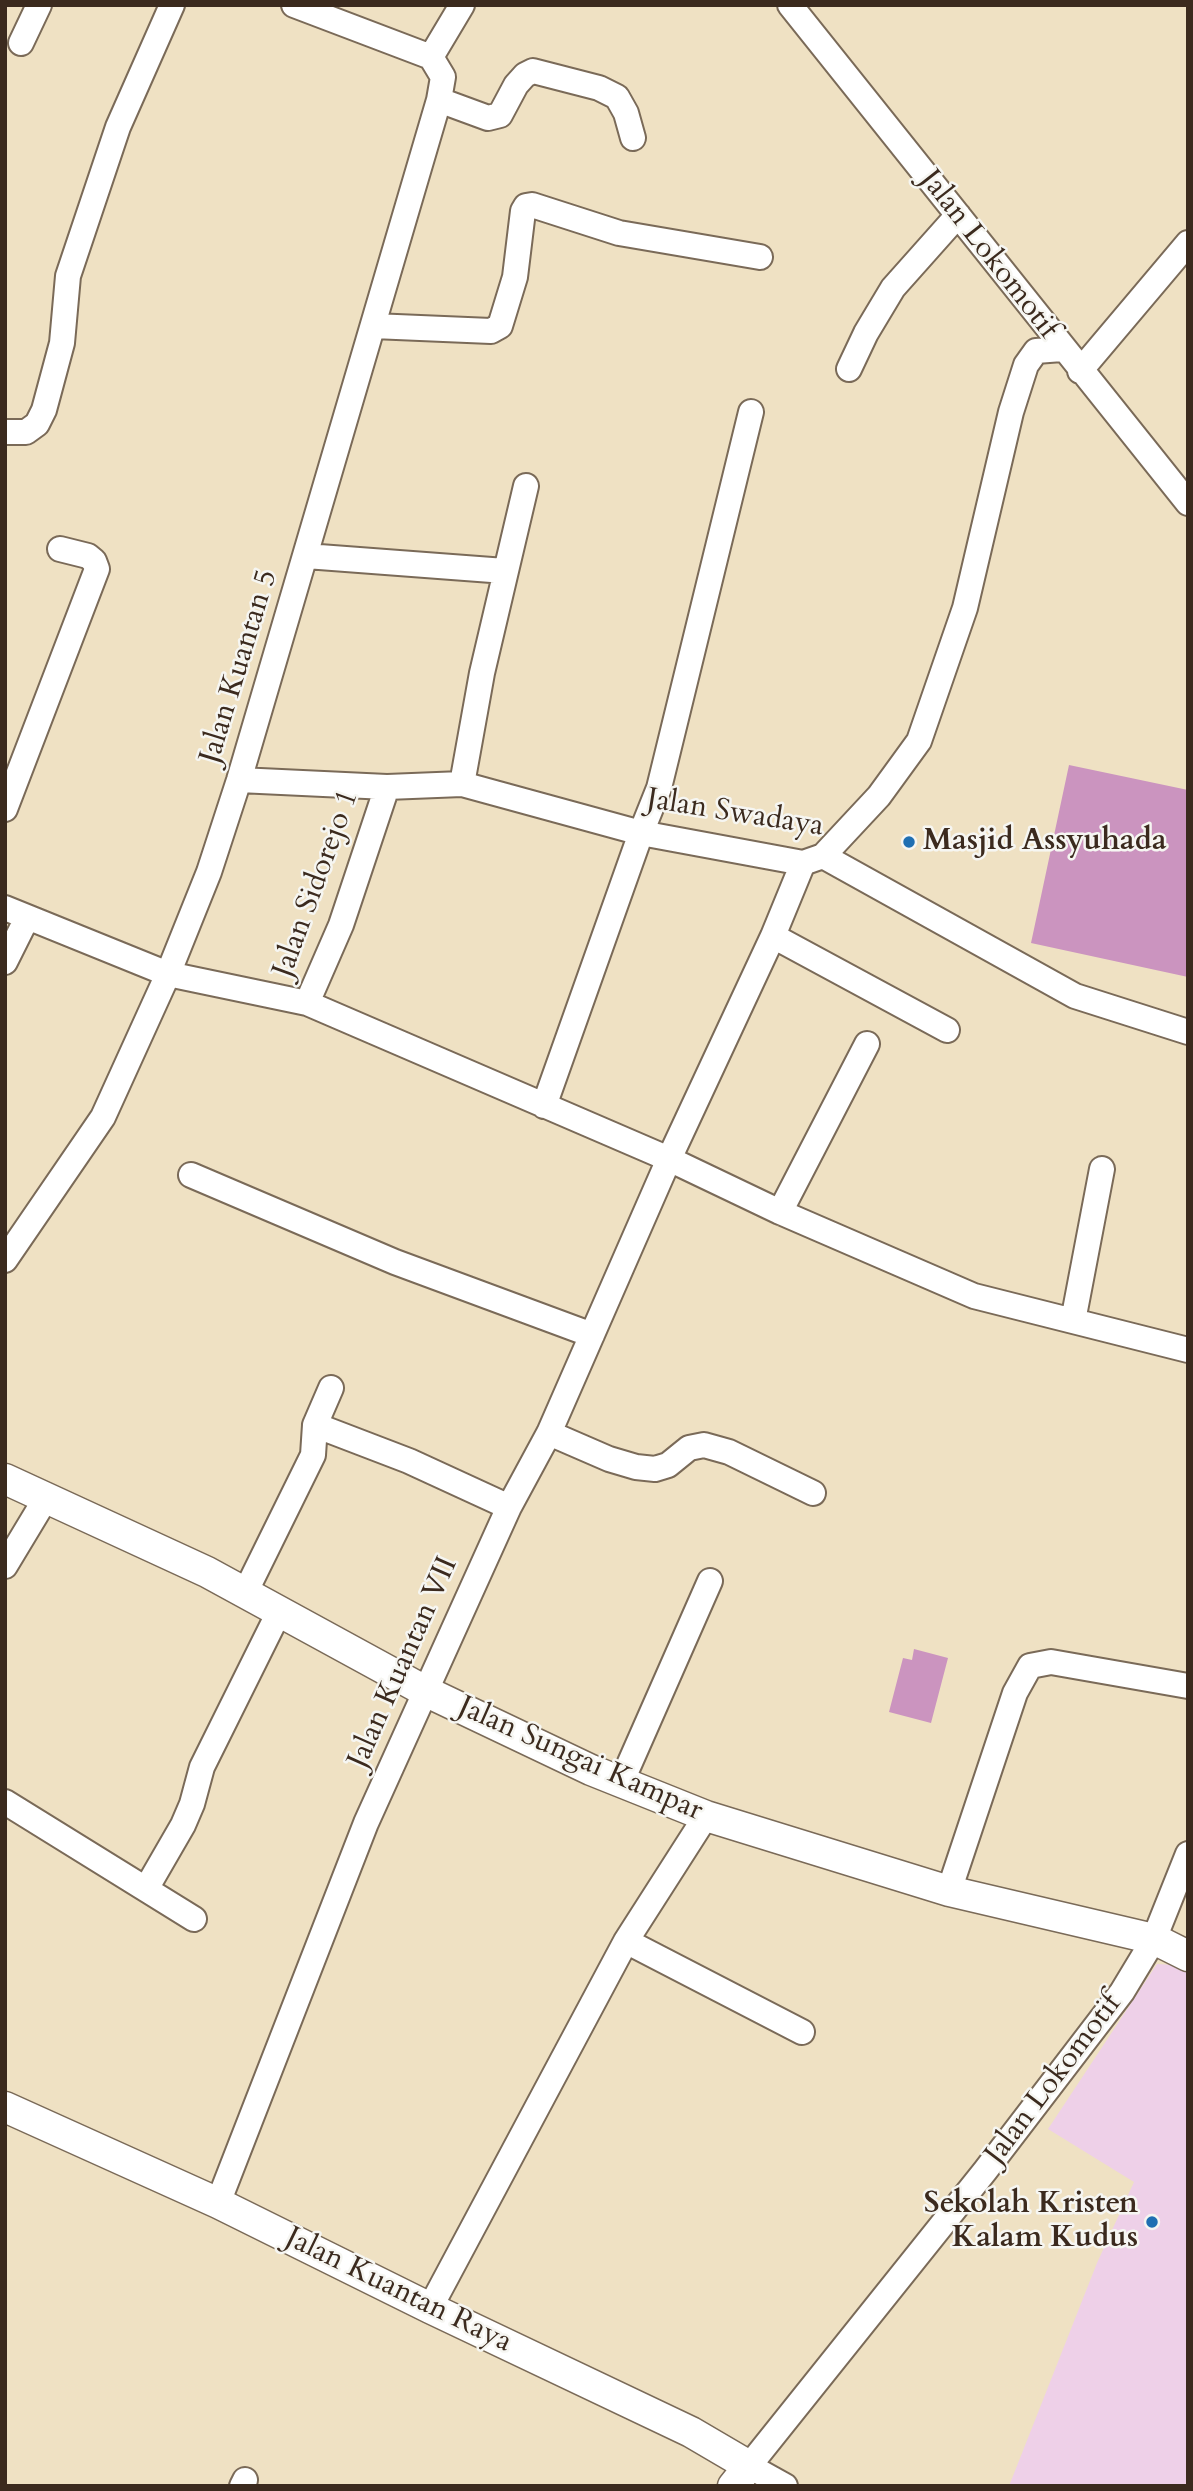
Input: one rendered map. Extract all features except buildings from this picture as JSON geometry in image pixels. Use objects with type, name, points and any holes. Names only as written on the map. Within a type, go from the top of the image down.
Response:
[{"type":"street","points":[[21,43],[39,5]]},
{"type":"street","points":[[5,432],[26,432],[37,424],[44,410],[62,343],[68,276],[118,127],[172,5]]},
{"type":"street","points":[[294,5],[350,15],[431,57],[462,5]]},
{"type":"street","name":"Jalan Lokomotif","points":[[790,5],[1062,349],[1188,503]]},
{"type":"street","name":"Jalan Kuantan 5","points":[[5,1260],[103,1117],[168,974],[209,872],[306,556],[439,100],[443,76],[431,57]]},
{"type":"street","points":[[439,100],[488,118],[500,115],[516,85],[533,71],[598,88],[617,97],[626,113],[633,138]]},
{"type":"street","points":[[373,326],[491,331],[500,326],[515,277],[523,211],[526,206],[558,213],[619,233],[760,257]]},
{"type":"street","points":[[849,369],[866,333],[893,288],[958,215]]},
{"type":"street","points":[[1080,371],[1188,243]]},
{"type":"street","points":[[813,860],[879,796],[919,741],[965,608],[1011,412],[1026,365],[1036,351],[1062,349]]},
{"type":"street","points":[[544,1106],[659,788],[751,412]]},
{"type":"street","points":[[462,784],[482,673],[526,485]]},
{"type":"street","points":[[5,809],[97,569],[88,556],[60,549]]},
{"type":"street","points":[[306,556],[505,571]]},
{"type":"street","name":"Jalan Swadaya","points":[[239,780],[387,787],[462,784],[641,833],[813,860],[1075,996],[1188,1032]]},
{"type":"street","name":"Jalan Sidorejo 1","points":[[307,1003],[341,925],[387,787]]},
{"type":"street","name":"Jalan Kuantan VII","points":[[218,2203],[361,1835],[509,1507],[549,1433],[669,1159],[773,936],[813,860]]},
{"type":"street","points":[[5,962],[16,913],[168,974],[307,1003],[669,1159],[780,1212],[974,1296],[1188,1350]]},
{"type":"street","points":[[773,936],[947,1030]]},
{"type":"street","points":[[780,1212],[867,1044]]},
{"type":"street","points":[[1073,1321],[1102,1169]]},
{"type":"street","points":[[191,1175],[395,1262],[592,1335]]},
{"type":"street","points":[[245,1593],[313,1455],[315,1425],[331,1388]]},
{"type":"street","points":[[315,1425],[409,1461],[509,1507]]},
{"type":"street","points":[[549,1433],[609,1459],[655,1469],[668,1465],[689,1448],[704,1445],[729,1452],[813,1493]]},
{"type":"street","name":"Jalan Sungai Kampar","points":[[5,1479],[207,1572],[425,1691],[621,1783],[706,1816],[948,1891],[1154,1939],[1188,1956]]},
{"type":"street","points":[[5,1566],[46,1498]]},
{"type":"street","points":[[621,1783],[710,1581]]},
{"type":"street","points":[[146,1889],[183,1825],[202,1767],[279,1612]]},
{"type":"street","points":[[948,1891],[1015,1693],[1030,1666],[1051,1662],[1188,1686]]},
{"type":"street","points":[[5,1802],[194,1919]]},
{"type":"street","points":[[430,2308],[626,1941],[706,1816]]},
{"type":"street","name":"Jalan Lokomotif","points":[[741,2476],[1009,2140],[1122,1992],[1154,1939],[1188,1854]]},
{"type":"street","points":[[626,1941],[802,2032]]},
{"type":"street","name":"Jalan Kuantan Raya","points":[[5,2106],[218,2203],[430,2308],[691,2432],[741,2476],[785,2486]]},
{"type":"shaded area","name":"Sekolah Kristen Kalam Kudus","points":[[1157,1964],[1188,1966],[1188,2486],[1009,2486],[1097,2263],[1134,2182],[1048,2129]]},
{"type":"place","name":"Masjid Assyuhada","points":[[909,842]]},
{"type":"place","name":"Sekolah Kristen Kalam Kudus","points":[[1152,2222]]}]
